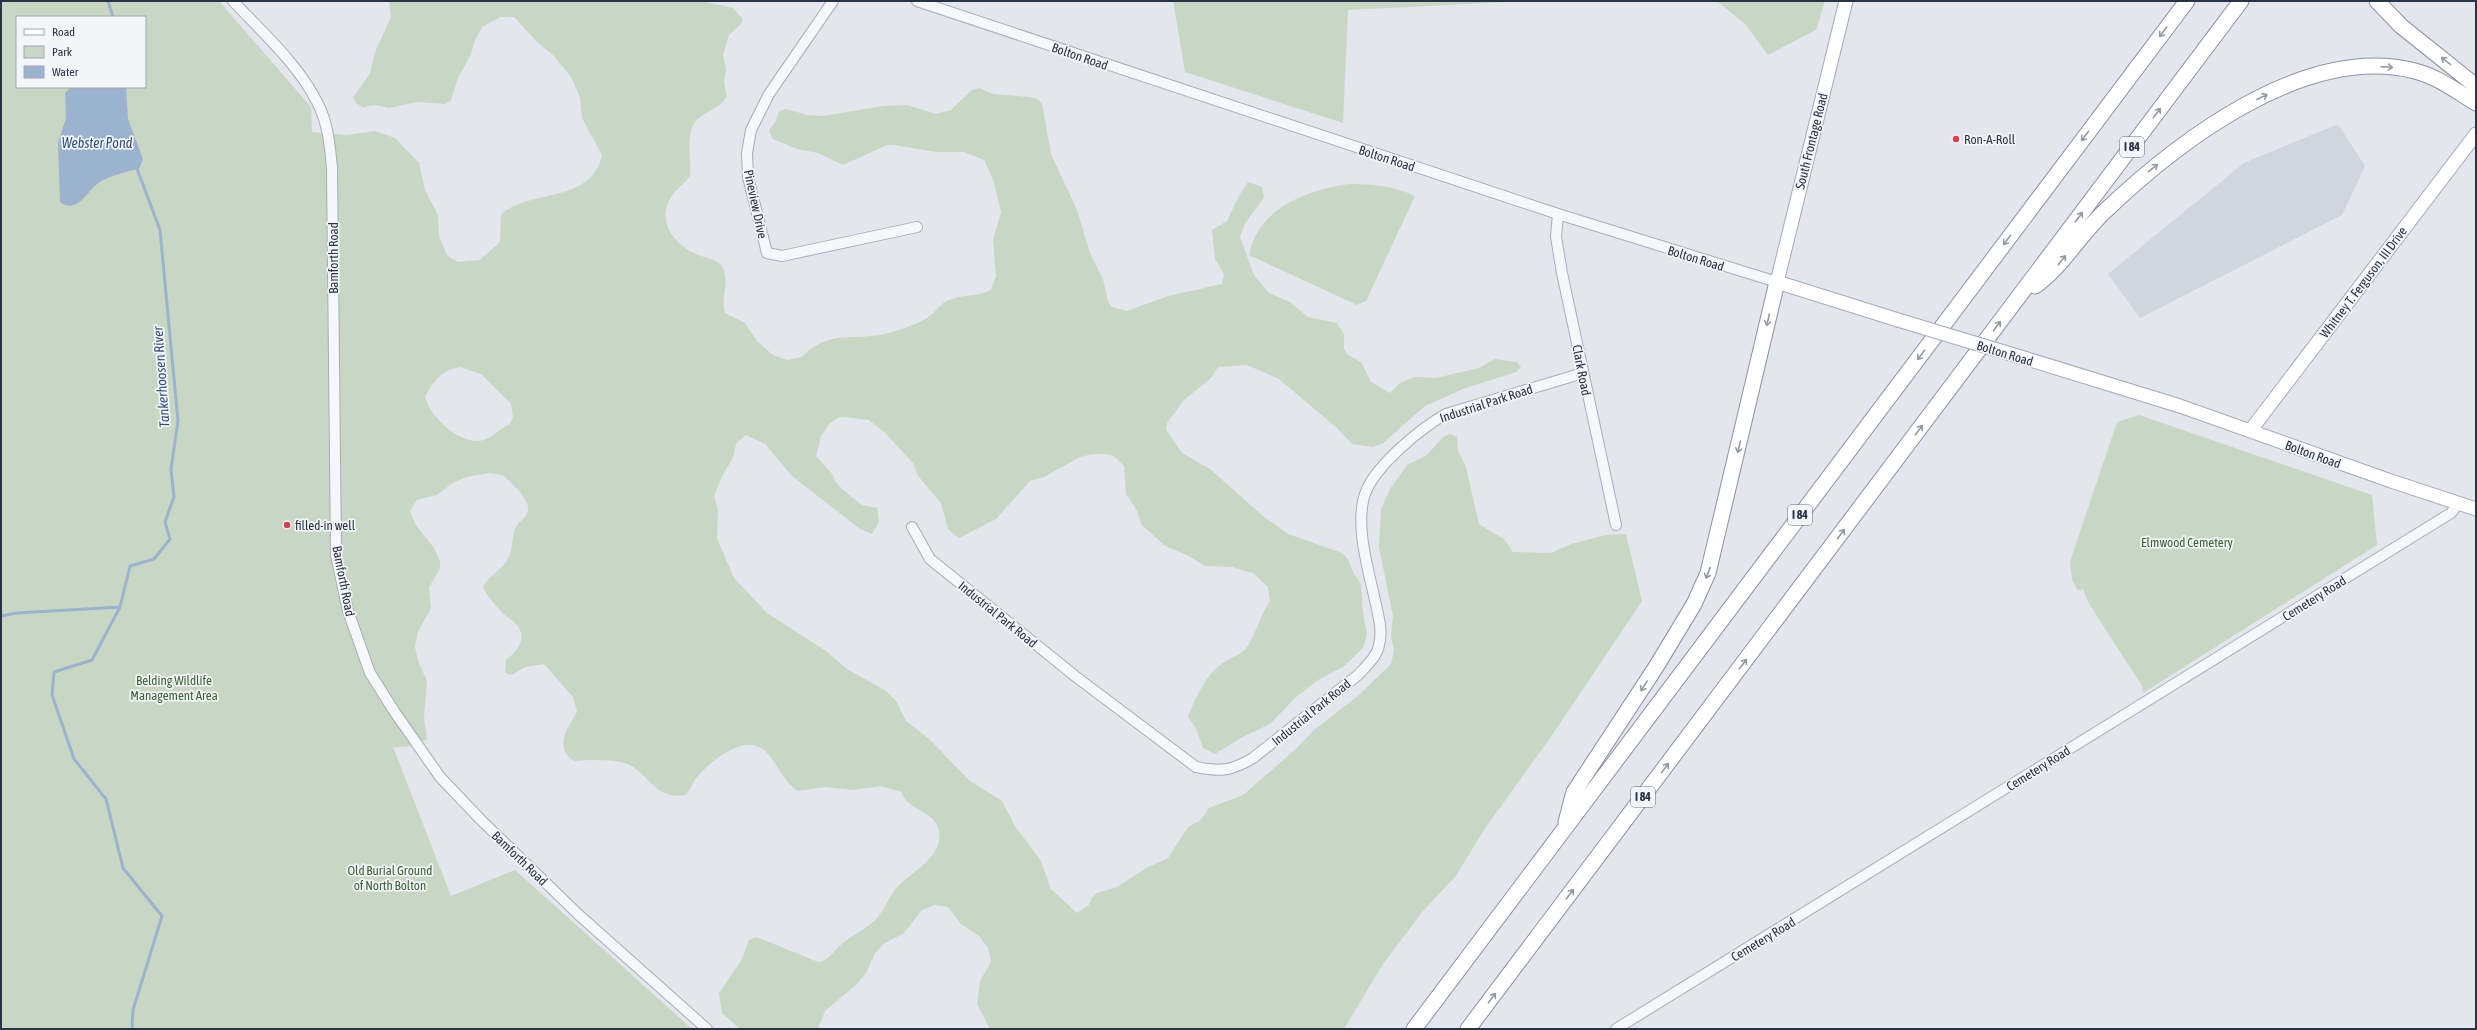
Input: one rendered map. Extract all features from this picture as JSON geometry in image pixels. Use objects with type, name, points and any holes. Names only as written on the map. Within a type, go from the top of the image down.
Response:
[{"type":"highway","name":"I 84","points":[[1414,1029],[2187,1]]},
{"type":"highway","name":"I 84","points":[[1468,1029],[2242,1]]},
{"type":"highway","points":[[2376,1],[2401,26],[2476,86]]},
{"type":"highway","points":[[2022,293],[2052,271],[2102,214],[2166,157],[2225,116],[2276,91],[2335,71],[2385,66],[2407,69],[2433,77],[2476,103]]},
{"type":"highway","points":[[1564,829],[1574,792],[1656,667],[1694,604],[1708,573],[1777,282]]},
{"type":"main road","name":"South Frontage Road","points":[[1777,282],[1846,1]]},
{"type":"main road","name":"Whitney T. Ferguson, III Drive","points":[[2250,431],[2476,134]]},
{"type":"main road","name":"Bolton Road","points":[[1777,282],[2180,406],[2458,504],[2476,508]]},
{"type":"street","name":"Bamforth Road","points":[[233,1],[280,52],[301,78],[318,103],[328,134],[332,168],[336,555],[348,611],[370,673],[394,711],[440,777],[477,816],[580,915],[707,1029]]},
{"type":"street","name":"Pineview Drive","points":[[833,1],[769,94],[751,130],[747,153],[748,177],[768,253],[782,256],[917,227]]},
{"type":"street","name":"Bolton Road","points":[[917,1],[1558,214],[1777,282]]},
{"type":"street","name":"Clark Road","points":[[1558,214],[1556,237],[1562,273],[1582,373],[1616,525]]},
{"type":"street","name":"Industrial Park Road","points":[[912,527],[930,559],[1075,676],[1196,768],[1217,771],[1236,768],[1253,758],[1358,675],[1371,661],[1379,646],[1381,627],[1361,530],[1361,510],[1366,490],[1378,472],[1426,426],[1446,414],[1582,373]]},
{"type":"street","name":"Cemetery Road","points":[[1616,1029],[2451,512],[2458,504]]},
{"type":"shaded area","points":[[2338,124],[2365,166],[2342,215],[2140,318],[2108,274],[2244,163]]},
{"type":"green space","points":[[1,1],[219,1],[311,107],[312,132],[347,135],[375,131],[395,138],[419,163],[425,190],[438,215],[439,236],[447,255],[459,262],[480,260],[500,242],[501,214],[514,206],[574,188],[586,181],[596,171],[602,155],[582,118],[580,97],[571,77],[554,56],[538,43],[514,17],[500,17],[482,27],[475,40],[471,54],[458,78],[451,100],[445,104],[417,102],[389,108],[376,105],[363,107],[356,103],[353,97],[370,74],[375,52],[391,17],[389,1],[700,1],[733,8],[743,19],[740,25],[729,35],[723,55],[726,69],[724,83],[727,96],[718,106],[700,117],[695,123],[689,145],[690,176],[671,197],[665,216],[667,224],[676,240],[692,252],[720,264],[726,281],[724,300],[725,313],[745,323],[757,341],[773,355],[787,360],[802,357],[822,342],[833,339],[877,335],[900,330],[927,318],[947,301],[958,297],[980,294],[991,290],[996,276],[993,240],[1001,212],[993,179],[984,160],[964,152],[936,152],[887,145],[843,165],[818,153],[797,149],[773,139],[769,130],[776,121],[779,111],[786,109],[808,115],[823,116],[883,106],[907,105],[936,114],[951,110],[972,90],[979,88],[993,94],[1037,99],[1042,104],[1051,154],[1077,210],[1090,253],[1103,279],[1108,302],[1112,307],[1127,311],[1168,296],[1222,284],[1224,274],[1215,259],[1212,230],[1227,221],[1240,194],[1248,182],[1262,187],[1264,198],[1245,223],[1240,237],[1254,275],[1269,293],[1290,302],[1308,317],[1337,323],[1344,334],[1344,349],[1348,355],[1361,362],[1371,382],[1390,393],[1400,383],[1414,377],[1436,378],[1479,368],[1495,359],[1517,362],[1521,367],[1516,372],[1463,389],[1425,406],[1382,444],[1372,447],[1352,444],[1337,428],[1279,379],[1247,365],[1218,367],[1211,378],[1184,400],[1167,423],[1166,430],[1182,453],[1210,469],[1263,516],[1288,534],[1342,553],[1348,559],[1353,572],[1361,584],[1363,613],[1367,634],[1363,648],[1343,667],[1318,680],[1295,698],[1270,724],[1239,739],[1215,754],[1203,748],[1196,728],[1188,717],[1206,680],[1211,674],[1223,663],[1240,654],[1248,646],[1270,601],[1268,587],[1253,573],[1232,567],[1205,566],[1187,555],[1165,546],[1141,524],[1137,511],[1126,494],[1124,466],[1114,456],[1107,454],[1093,454],[1080,457],[1044,477],[1030,481],[996,519],[959,538],[948,529],[941,503],[918,476],[913,463],[884,432],[869,420],[845,417],[838,418],[829,424],[821,436],[816,456],[833,475],[835,481],[843,490],[862,505],[877,508],[879,522],[872,534],[860,529],[792,476],[765,444],[746,435],[736,444],[733,458],[722,476],[714,496],[718,510],[717,538],[734,578],[767,613],[826,651],[847,669],[886,691],[896,701],[906,721],[929,739],[970,781],[1002,801],[1015,826],[1041,861],[1051,889],[1077,913],[1089,905],[1092,898],[1097,893],[1117,887],[1148,867],[1168,858],[1188,827],[1201,820],[1209,808],[1243,795],[1298,747],[1313,731],[1359,695],[1391,664],[1394,650],[1391,637],[1393,616],[1379,547],[1381,509],[1390,489],[1407,465],[1427,455],[1444,436],[1451,434],[1457,437],[1458,451],[1466,467],[1479,524],[1505,540],[1513,552],[1551,553],[1571,544],[1606,535],[1626,534],[1642,601],[1548,741],[1486,827],[1455,877],[1423,911],[1383,964],[1344,1029],[990,1029],[977,1004],[980,981],[991,962],[988,948],[980,937],[961,924],[948,907],[935,905],[922,910],[904,933],[885,943],[875,953],[866,973],[857,984],[825,1011],[818,1029],[740,1029],[722,1013],[719,993],[741,961],[749,940],[756,937],[817,961],[823,961],[843,943],[875,920],[895,890],[931,857],[939,841],[939,831],[936,824],[927,815],[910,804],[901,792],[881,786],[853,790],[825,787],[798,791],[788,783],[767,753],[759,747],[750,745],[740,746],[720,756],[703,770],[685,795],[674,796],[666,794],[633,767],[625,763],[607,760],[575,761],[568,756],[563,744],[566,731],[577,712],[573,697],[544,664],[525,667],[512,675],[505,673],[506,660],[518,648],[521,633],[515,623],[499,609],[483,588],[486,581],[503,566],[509,558],[516,526],[527,514],[528,509],[524,498],[503,475],[489,473],[467,477],[454,482],[437,495],[417,500],[410,511],[415,524],[434,548],[440,561],[440,569],[429,587],[431,608],[418,632],[415,647],[418,661],[427,681],[424,718],[427,739],[415,746],[393,747],[451,896],[515,870],[692,1029],[1,1029]],"holes":[[[460,367],[481,374],[511,404],[513,417],[510,424],[492,436],[477,441],[458,435],[440,422],[428,405],[425,397],[439,377],[453,368]]]},
{"type":"green space","points":[[1173,1],[1528,1],[1348,10],[1343,123],[1185,72]]},
{"type":"green space","points":[[1717,1],[1825,1],[1816,30],[1768,55],[1745,24]]},
{"type":"green space","points":[[1349,184],[1383,186],[1415,196],[1366,301],[1357,305],[1249,255],[1254,239],[1263,225],[1274,213],[1301,197],[1317,191]]},
{"type":"green space","name":"Elmwood Cemetery","points":[[2139,415],[2372,495],[2377,545],[2143,693],[2142,686],[2088,602],[2083,589],[2078,590],[2072,580],[2070,562],[2117,422]]},
{"type":"water","name":"Webster Pond","points":[[70,88],[126,88],[128,119],[143,159],[139,169],[119,174],[100,182],[82,200],[72,206],[60,202],[58,143],[66,118],[65,93]]},
{"type":"waterway","name":"Tankerhoosen River","points":[[108,1],[113,16]]},
{"type":"waterway","name":"Tankerhoosen River","points":[[132,1029],[133,1010],[162,916],[123,868],[106,799],[74,759],[52,695],[54,672],[92,660],[120,607],[130,566],[154,559],[170,539],[165,522],[174,497],[171,469],[178,421],[160,230],[136,166]]},
{"type":"waterway","points":[[1,616],[17,613],[120,607]]},
{"type":"place","name":"Ron-A-Roll","points":[[1956,139]]},
{"type":"place","name":"filled-in well","points":[[287,525]]},
{"type":"park label","name":"Belding Wildlife Management Area","points":[[174,688]]},
{"type":"park label","name":"Old Burial Ground of North Bolton","points":[[390,878]]}]
